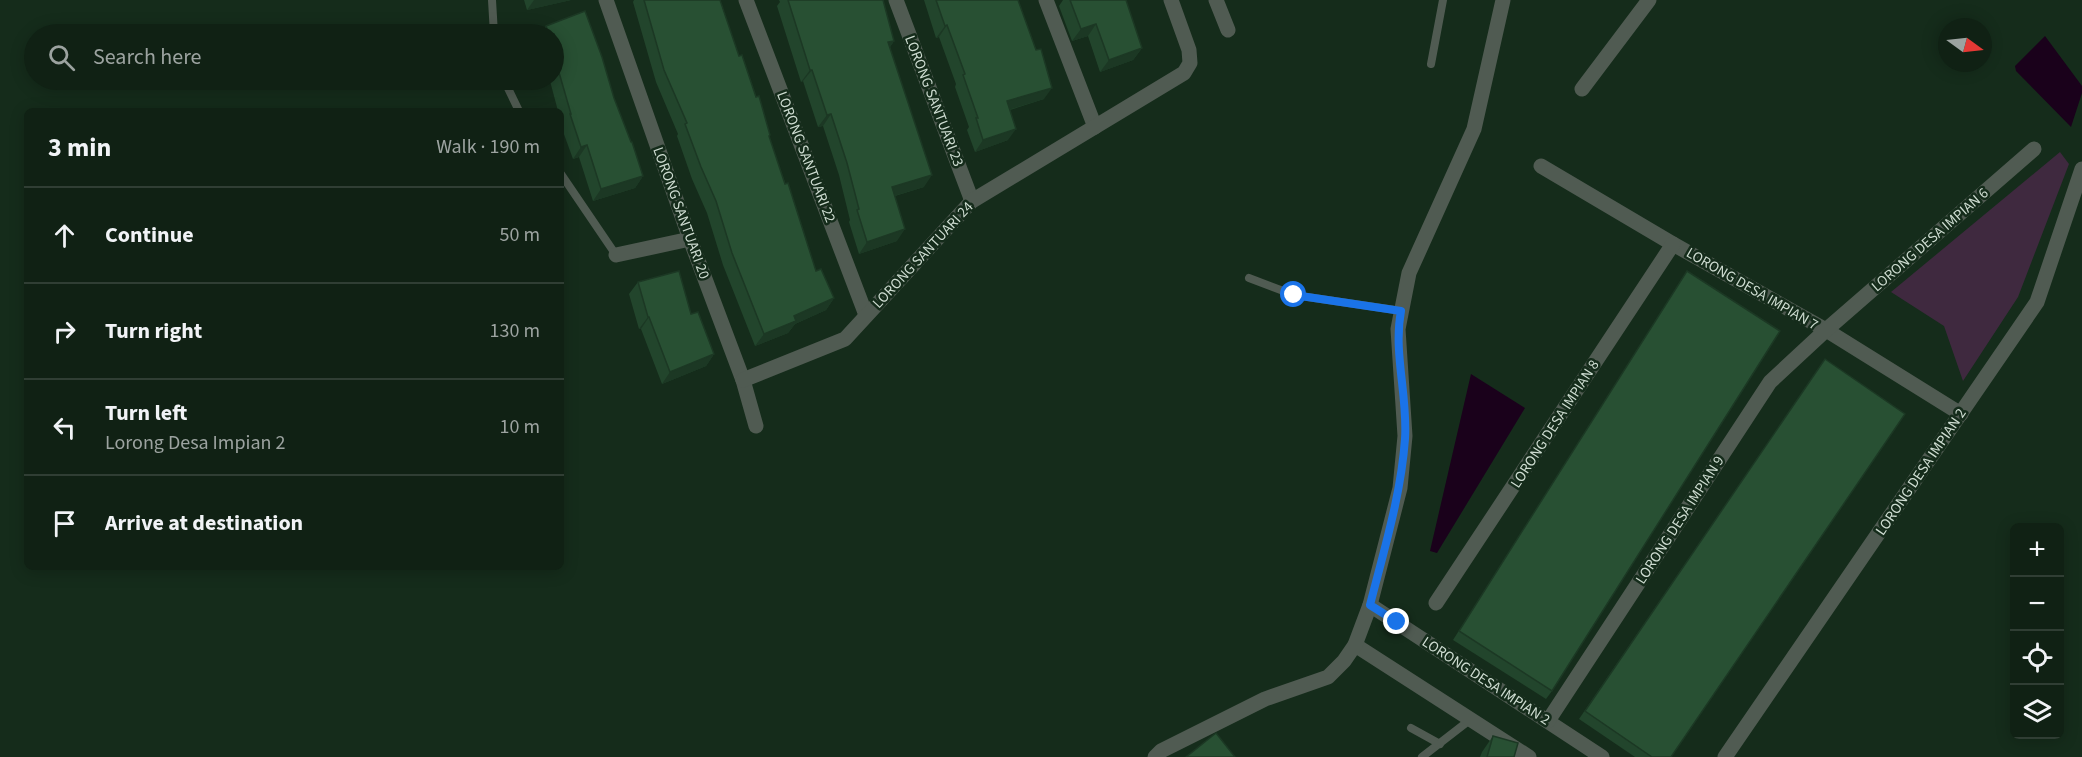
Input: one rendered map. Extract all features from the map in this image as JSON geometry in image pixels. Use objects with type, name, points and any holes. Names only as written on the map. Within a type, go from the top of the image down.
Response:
[{"type":"street","name":"LORONG SANTUARI 20","points":[[606,0],[690,239],[743,380],[756,426]]},
{"type":"street","name":"LORONG SANTUARI 22","points":[[746,0],[866,315]]},
{"type":"street","name":"LORONG SANTUARI 23","points":[[896,0],[972,201]]},
{"type":"street","points":[[1046,0],[1095,128]]},
{"type":"street","name":"LORONG SANTUARI 24","points":[[743,380],[845,339],[972,201],[1184,73],[1190,63],[1189,51],[1171,0]]},
{"type":"street","points":[[1216,0],[1228,30]]},
{"type":"street","points":[[1155,757],[1161,751],[1265,699],[1328,677],[1344,661],[1355,645],[1370,605],[1400,488],[1405,436],[1398,329],[1409,273],[1474,129],[1503,0]]},
{"type":"street","points":[[1582,89],[1649,0]]},
{"type":"street","name":"LORONG DESA IMPIAN 6","points":[[1826,330],[2034,149]]},
{"type":"street","name":"LORONG DESA IMPIAN 7","points":[[1541,166],[1826,330],[1961,414]]},
{"type":"street","name":"LORONG DESA IMPIAN 2","points":[[1725,757],[2037,302],[2082,169]]},
{"type":"street","points":[[616,255],[690,239]]},
{"type":"street","name":"LORONG DESA IMPIAN 8","points":[[1436,603],[1673,244]]},
{"type":"street","name":"LORONG DESA IMPIAN 9","points":[[1548,722],[1770,382],[1826,330]]},
{"type":"street","name":"LORONG DESA IMPIAN 2","points":[[1370,605],[1602,757]]},
{"type":"street","points":[[1355,645],[1527,756]]},
{"type":"lane","points":[[492,0],[493,24]]},
{"type":"lane","points":[[1431,64],[1443,0]]},
{"type":"lane","points":[[509,90],[518,108]]},
{"type":"lane","points":[[564,178],[616,255]]},
{"type":"lane","points":[[1248,278],[1294,295],[1401,311]]},
{"type":"lane","points":[[1422,757],[1471,719]]},
{"type":"lane","points":[[1411,728],[1440,744]]},
{"type":"shaded area","points":[[2045,36],[2082,86],[2082,93],[2071,127],[2016,71],[2015,66]]},
{"type":"shaded area","points":[[2060,152],[2069,164],[2018,297],[1963,381],[1944,326],[1891,292]]},
{"type":"shaded area","points":[[1471,374],[1525,408],[1437,553],[1430,551]]},
{"type":"building","points":[[644,0],[720,0],[739,56],[742,55],[756,97],[759,96],[769,136],[785,184],[788,183],[816,271],[821,269],[834,298],[794,316],[796,321],[764,334],[732,253],[716,201],[685,124],[687,123],[664,70]]},
{"type":"building","points":[[788,0],[883,0],[894,41],[888,42],[932,175],[892,187],[905,229],[867,242],[857,210],[859,209],[847,163],[831,114],[827,115],[812,70],[810,70]]},
{"type":"building","points":[[936,0],[1018,0],[1036,50],[1041,49],[1052,88],[1007,101],[1016,129],[983,140],[963,75],[965,74]]},
{"type":"building","points":[[1070,0],[1126,0],[1142,48],[1109,60],[1096,24],[1081,29]]},
{"type":"building","points":[[585,11],[643,176],[601,189],[587,145],[581,147],[564,90],[564,24],[551,24]]},
{"type":"building","points":[[679,271],[691,314],[698,312],[714,354],[670,372],[648,317],[638,282]]},
{"type":"building","points":[[1687,271],[1780,331],[1552,691],[1459,631]]},
{"type":"building","points":[[1825,359],[1905,414],[1671,757],[1652,757],[1585,711]]},
{"type":"building","points":[[1216,733],[1235,757],[1186,757]]},
{"type":"building","points":[[1493,736],[1518,743],[1514,757],[1487,757]]},
{"type":"route","points":[[1294,295],[1401,311],[1398,329],[1405,436],[1400,488],[1370,605],[1397,622]]}]
